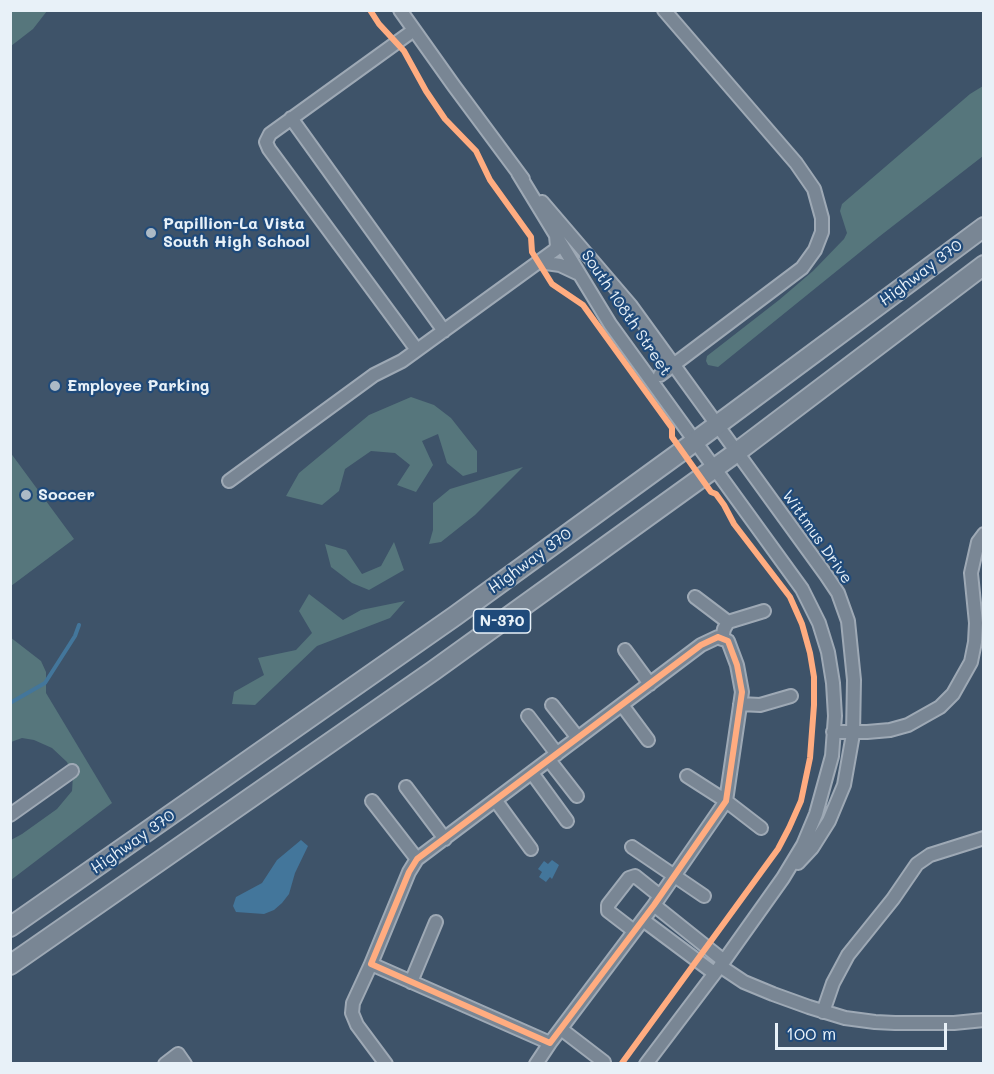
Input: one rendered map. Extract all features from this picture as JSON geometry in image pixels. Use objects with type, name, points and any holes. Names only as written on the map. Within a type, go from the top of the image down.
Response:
[{"type":"highway","name":"Highway 370","points":[[10,927],[364,681],[717,425],[984,227]]},
{"type":"highway","name":"Highway 370","points":[[10,965],[433,671],[737,452],[984,265]]},
{"type":"street","name":"South 108th Street","points":[[400,10],[518,174],[610,324],[714,467]]},
{"type":"street","points":[[660,375],[802,268],[815,250],[822,232],[822,218],[814,189],[796,163],[664,10]]},
{"type":"street","points":[[414,30],[291,118],[268,136],[266,142],[417,350]]},
{"type":"street","points":[[291,118],[444,331]]},
{"type":"street","name":"South 108th Street","points":[[518,174],[631,306],[717,425]]},
{"type":"street","points":[[229,481],[374,375],[402,361],[555,250],[556,236]]},
{"type":"street","points":[[538,262],[560,265],[579,273]]},
{"type":"street","name":"Wittmus Drive","points":[[717,425],[838,593],[848,621],[854,680],[854,734],[844,785],[829,821],[812,848],[783,878]]},
{"type":"street","name":"Wittmus Drive","points":[[646,1064],[783,878],[803,845],[816,814],[832,756],[836,716],[833,684],[828,652],[819,623],[802,589],[714,467]]},
{"type":"street","points":[[833,732],[854,734],[890,730],[908,725],[940,707],[953,694],[971,662],[975,642],[976,623],[971,573],[978,542],[984,534]]},
{"type":"street","points":[[695,597],[728,622]]},
{"type":"street","points":[[722,639],[728,622],[764,611]]},
{"type":"street","points":[[386,1064],[357,1025],[352,1013],[353,1003],[409,872],[417,859],[701,645],[718,638],[728,641],[737,665],[742,692],[726,801],[657,901],[536,1064]]},
{"type":"street","points":[[625,650],[650,684]]},
{"type":"street","points":[[740,704],[760,705],[790,696]]},
{"type":"street","points":[[552,705],[578,738]]},
{"type":"street","points":[[622,705],[648,740]]},
{"type":"street","points":[[528,716],[577,796]]},
{"type":"street","points":[[10,814],[72,771]]},
{"type":"street","points":[[532,773],[567,821]]},
{"type":"street","points":[[687,776],[726,801],[761,828]]},
{"type":"street","points":[[406,787],[445,839]]},
{"type":"street","points":[[372,801],[417,859]]},
{"type":"street","points":[[496,801],[531,849]]},
{"type":"street","points":[[823,1012],[833,983],[848,955],[893,899],[917,864],[930,855],[984,838]]},
{"type":"street","points":[[632,847],[704,896]]},
{"type":"street","points":[[634,931],[608,911],[608,905],[629,878],[635,876],[719,967]]},
{"type":"street","points":[[643,920],[750,984],[823,1012],[874,1022],[940,1024],[984,1020]]},
{"type":"street","points":[[411,982],[436,922]]},
{"type":"street","points":[[371,964],[550,1043]]},
{"type":"street","points":[[561,1029],[604,1062]]},
{"type":"street","points":[[165,1064],[181,1059]]},
{"type":"green space","points":[[11,10],[47,11],[33,29],[11,46]]},
{"type":"green space","points":[[983,86],[983,156],[718,367],[708,365],[707,356],[813,271],[844,239],[847,233],[840,211],[842,204],[970,94]]},
{"type":"green space","points":[[411,397],[434,405],[451,418],[477,451],[477,472],[463,476],[447,463],[438,434],[422,441],[433,465],[416,492],[397,485],[410,465],[395,453],[371,451],[345,469],[339,491],[322,505],[286,496],[299,473],[369,415]]},
{"type":"green space","name":"Soccer","points":[[10,452],[74,539],[11,586],[10,586]]},
{"type":"green space","points":[[523,467],[475,515],[441,542],[429,544],[433,530],[433,503],[450,489]]},
{"type":"green space","points":[[394,542],[404,570],[369,590],[352,583],[331,567],[325,544],[346,550],[362,574],[381,566]]},
{"type":"green space","points":[[309,594],[343,620],[361,610],[405,601],[390,618],[317,646],[255,705],[232,704],[234,692],[264,675],[258,658],[296,650],[312,633],[299,611]]},
{"type":"green space","points":[[10,637],[41,661],[46,672],[46,693],[112,803],[11,880],[11,840],[57,809],[72,791],[73,776],[67,762],[52,748],[34,740],[22,738],[11,742]]},
{"type":"water","points":[[301,840],[308,846],[295,873],[289,894],[282,903],[274,910],[264,914],[236,912],[233,906],[236,897],[262,883],[277,860]]},
{"type":"water","points":[[552,860],[559,865],[552,879],[550,877],[546,882],[539,877],[542,872],[538,869],[544,861],[548,864]]},
{"type":"waterway","points":[[10,703],[45,683],[75,636],[79,625]]},
{"type":"cycle path","points":[[370,10],[379,24],[404,51],[426,91],[445,119],[476,151],[490,180],[531,237],[532,252],[552,284],[583,305],[672,428],[672,437],[790,597],[802,624],[810,653],[814,677],[810,758],[801,801],[789,828],[778,849],[623,1064]]},
{"type":"cycle path","points":[[718,637],[728,641],[737,665],[742,692],[726,801],[654,905],[550,1043],[371,964],[409,872],[417,859],[701,645],[718,637]]},
{"type":"place","name":"Papillion-La Vista South High School","points":[[151,233]]},
{"type":"place","name":"Employee Parking","points":[[55,386]]},
{"type":"place","name":"Soccer","points":[[26,495]]}]
